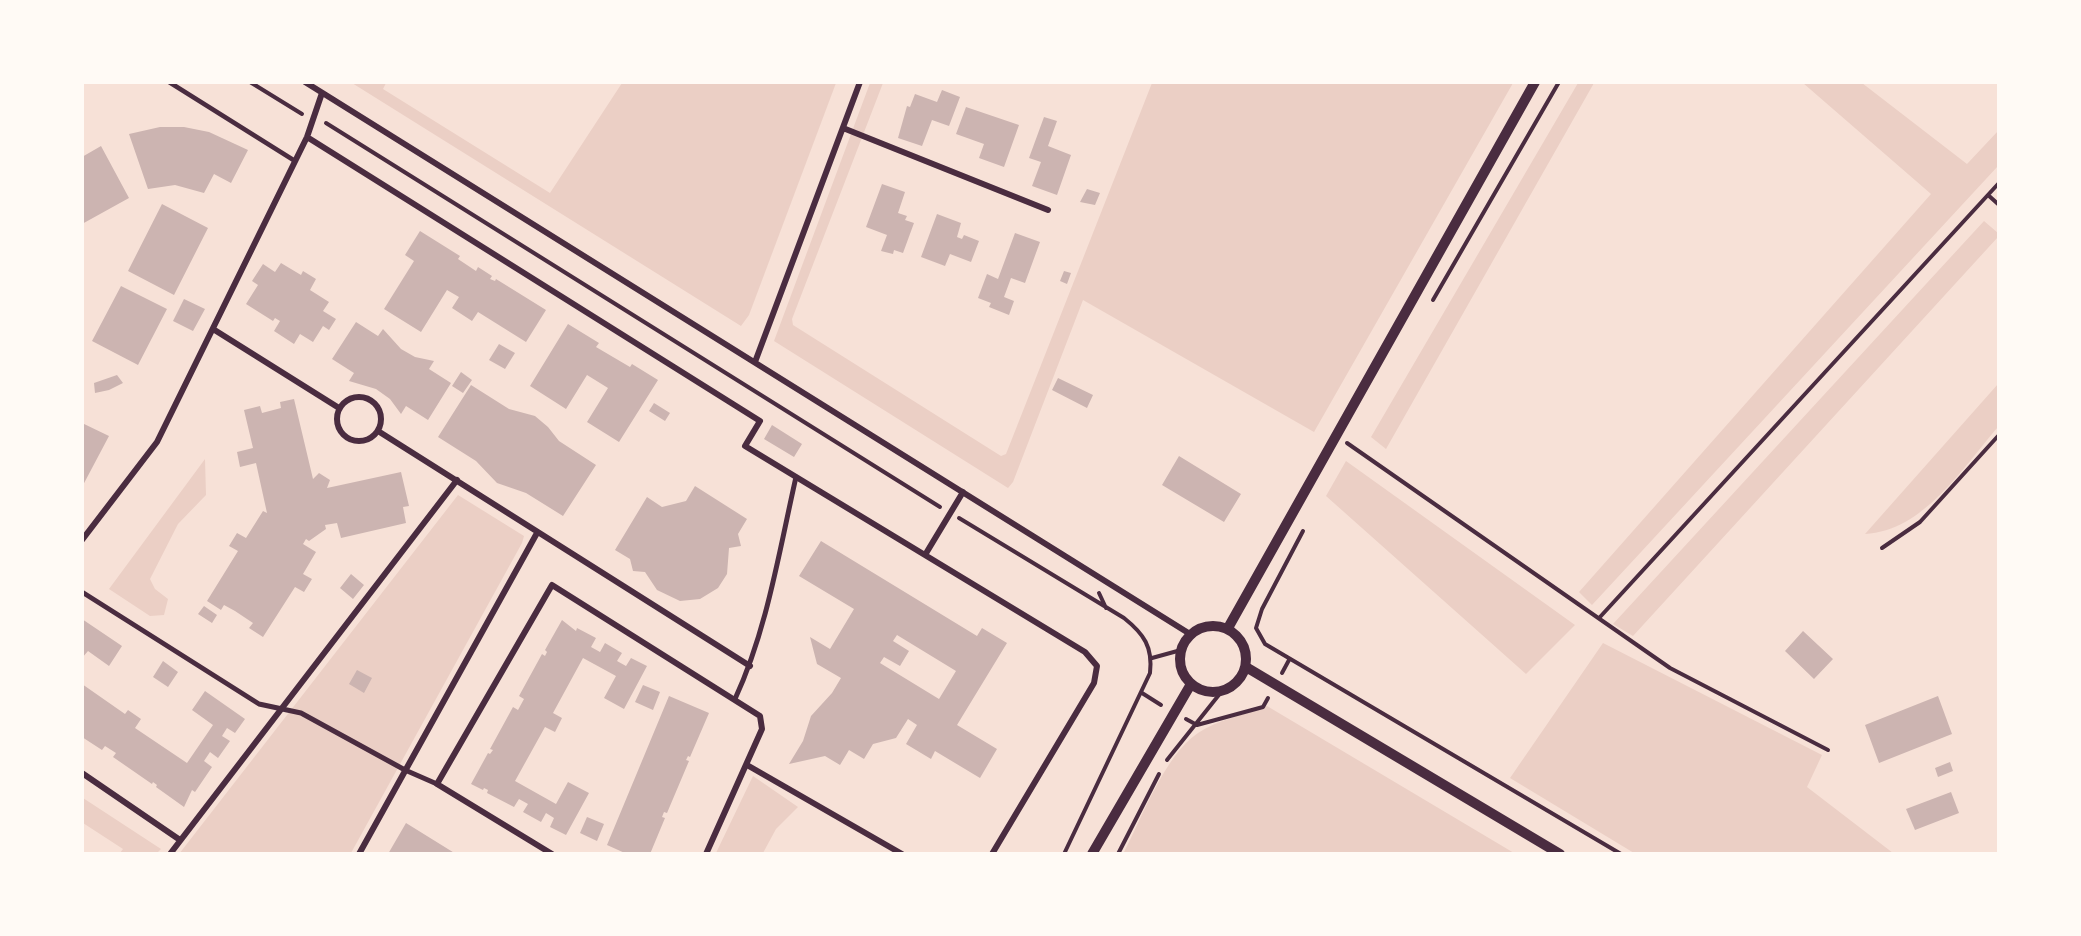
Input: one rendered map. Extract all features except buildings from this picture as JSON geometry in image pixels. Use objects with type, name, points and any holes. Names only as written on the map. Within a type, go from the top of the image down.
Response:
[{"type":"street","points":[[305,82],[1190,634]]},
{"type":"street","points":[[755,362],[860,82]]},
{"type":"street","points":[[1228,628],[1535,82]]},
{"type":"street","points":[[82,540],[158,442],[296,161],[314,119],[322,93]]},
{"type":"street","points":[[843,128],[1048,210]]},
{"type":"street","points":[[307,137],[760,421],[745,447],[1085,652],[1097,666],[1094,683],[992,854]]},
{"type":"street","points":[[213,329],[339,408]]},
{"type":"street","points":[[364,397],[376,404],[381,417],[378,431],[367,439],[354,440],[342,433],[337,421],[339,408],[350,398],[364,397]]},
{"type":"street","points":[[378,431],[750,666]]},
{"type":"street","points":[[735,699],[750,666],[761,629],[796,477]]},
{"type":"street","points":[[170,854],[457,480]]},
{"type":"street","points":[[925,555],[963,492]]},
{"type":"street","points":[[359,854],[537,533]]},
{"type":"street","points":[[437,784],[552,585],[760,716],[762,729],[706,854]]},
{"type":"street","points":[[82,592],[259,704],[301,713],[405,770],[437,784],[552,854]]},
{"type":"street","points":[[1208,625],[1228,628],[1240,638],[1246,652],[1246,667],[1241,678],[1222,691],[1200,690],[1183,674],[1180,662],[1181,650],[1190,634],[1208,625]]},
{"type":"street","points":[[1246,667],[1560,854]]},
{"type":"street","points":[[1092,854],[1191,684]]},
{"type":"street","points":[[747,765],[902,854]]},
{"type":"street","points":[[82,773],[180,840]]},
{"type":"lane","points":[[169,82],[296,161]]},
{"type":"path","points":[[250,82],[314,119],[330,124],[949,513],[1124,618],[1142,632],[1152,657],[1150,673],[1064,854]]},
{"type":"path","points":[[1431,303],[1559,82]]},
{"type":"path","points":[[1600,617],[1998,184]]},
{"type":"path","points":[[1988,195],[1998,204]]},
{"type":"path","points":[[1343,454],[1355,434]]},
{"type":"path","points":[[1882,548],[1920,522],[1998,436]]},
{"type":"path","points":[[1336,437],[1600,617],[1670,668],[1828,750]]},
{"type":"path","points":[[1305,526],[1262,609],[1256,628],[1265,644],[1621,854]]},
{"type":"path","points":[[1152,657],[1181,650]]},
{"type":"path","points":[[1197,725],[1263,707],[1289,660]]},
{"type":"path","points":[[1166,761],[1222,691]]},
{"type":"path","points":[[1118,854],[1160,771]]},
{"type":"shaded area","points":[[352,83],[386,83],[383,89],[550,193],[622,83],[836,83],[749,315],[741,326]]},
{"type":"shaded area","points":[[870,83],[883,83],[792,319],[793,325],[1001,456],[1006,454],[1152,83],[1513,83],[1314,432],[1083,300],[1013,482],[1008,488],[774,341]]},
{"type":"shaded area","points":[[1578,83],[1594,83],[1386,449],[1371,437]]},
{"type":"shaded area","points":[[1803,83],[1862,83],[1967,164],[1998,131],[1998,166],[1592,605],[1579,592],[1931,194]]},
{"type":"shaded area","points":[[1984,221],[1998,233],[1998,237],[1633,636],[1613,624]]},
{"type":"shaded area","points":[[1998,384],[1998,427],[1956,478],[1924,509],[1906,522],[1886,530],[1865,534]]},
{"type":"shaded area","points":[[205,459],[206,495],[178,524],[150,579],[155,589],[168,599],[164,615],[150,616],[109,589]]},
{"type":"shaded area","points":[[1346,461],[1575,625],[1526,674],[1326,496]]},
{"type":"shaded area","points":[[458,495],[524,536],[522,543],[351,853],[179,854]]},
{"type":"shaded area","points":[[1603,643],[1822,755],[1807,787],[1893,853],[1634,853],[1510,778]]},
{"type":"shaded area","points":[[1267,706],[1514,853],[1123,854],[1164,772],[1186,743],[1198,733],[1214,725]]},
{"type":"shaded area","points":[[753,776],[798,807],[776,829],[763,853],[716,853]]},
{"type":"shaded area","points":[[82,798],[161,849],[157,853],[120,853],[123,849],[83,823]]}]
